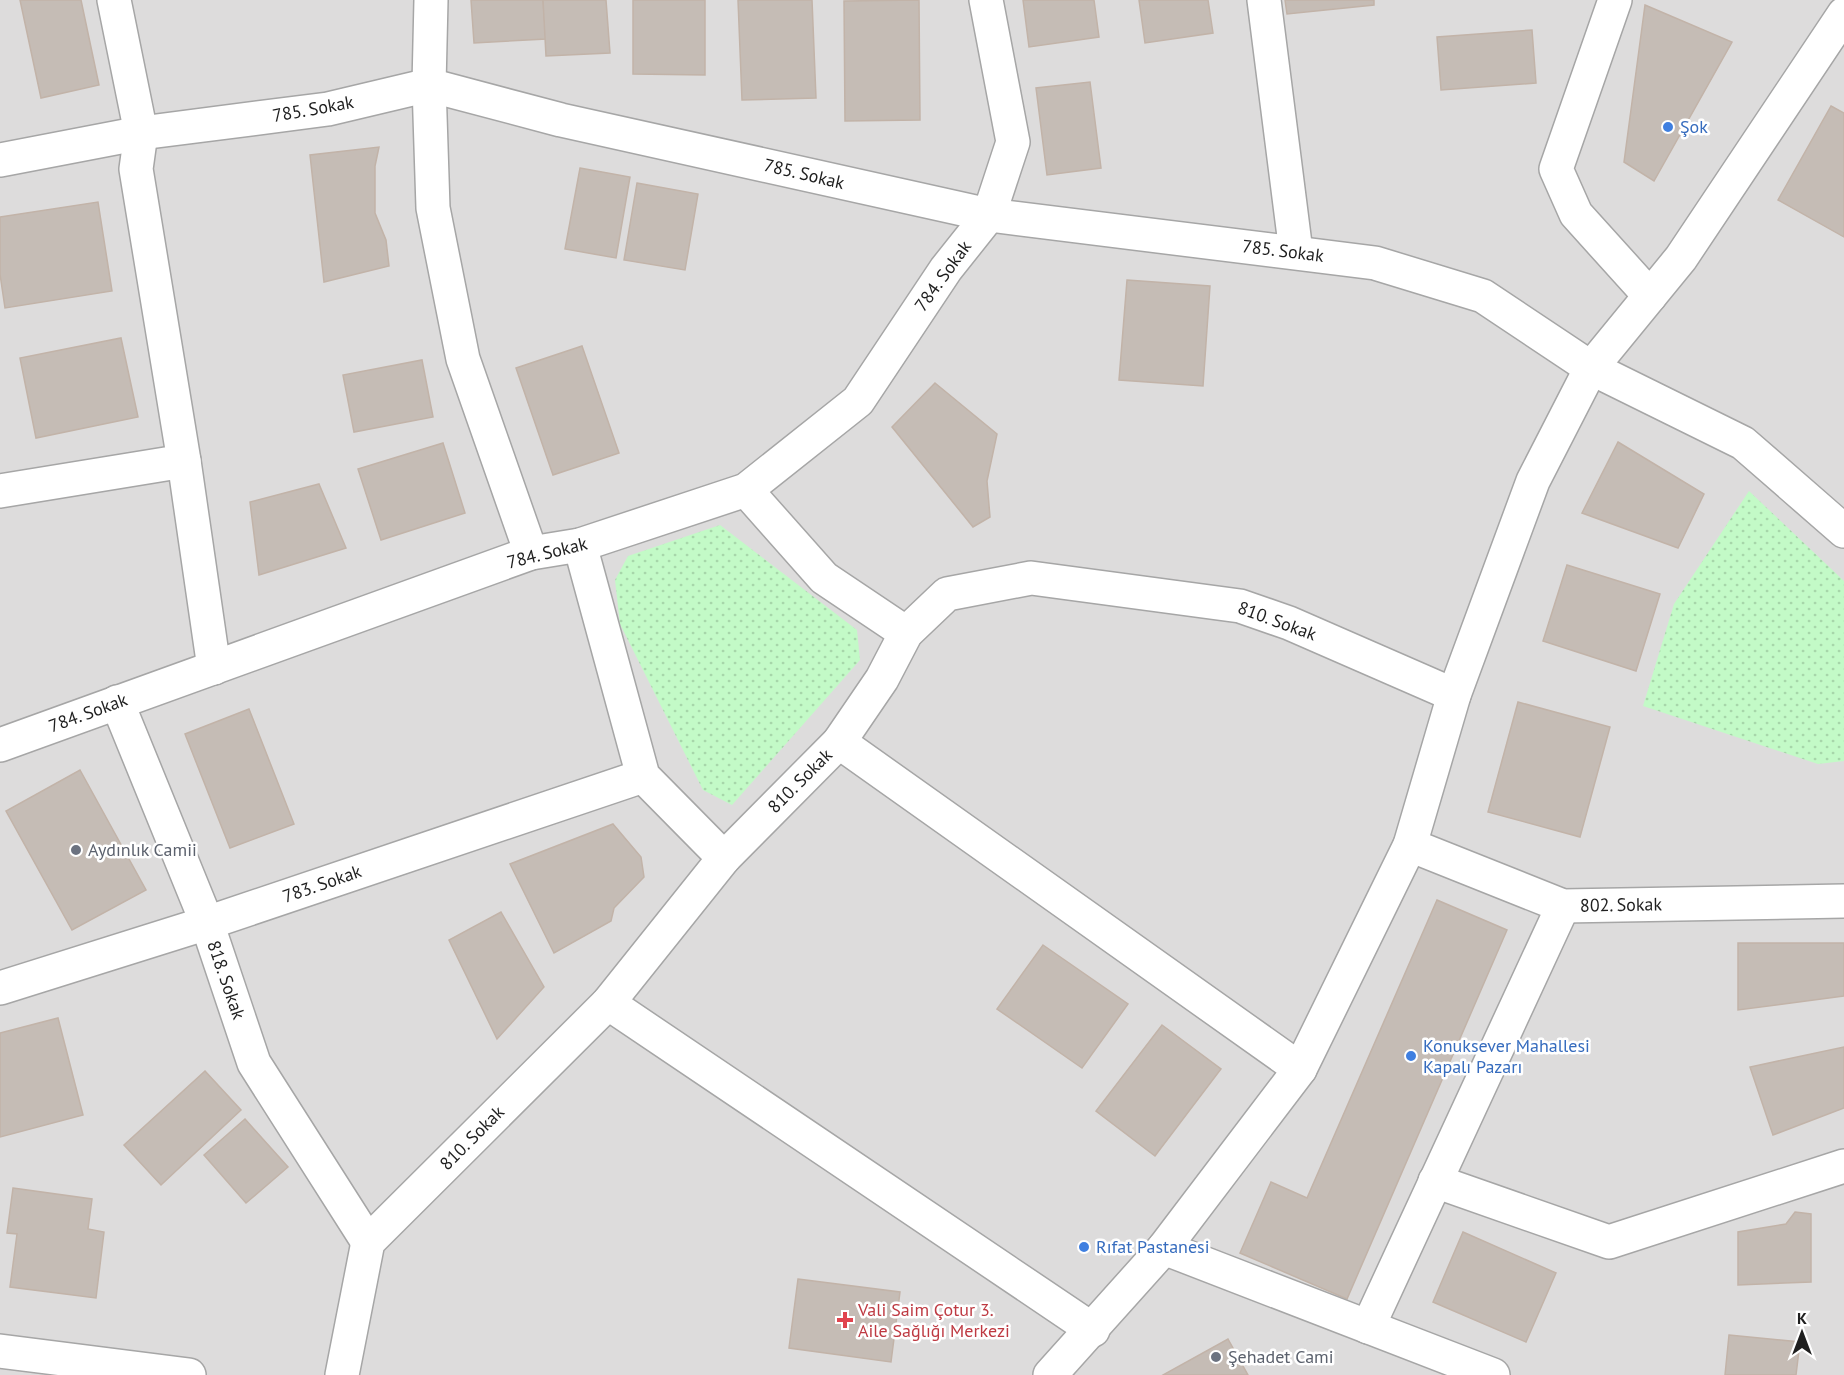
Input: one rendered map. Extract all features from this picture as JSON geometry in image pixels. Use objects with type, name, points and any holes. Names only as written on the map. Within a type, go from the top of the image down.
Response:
[{"type":"street","points":[[114,0],[141,133],[136,169],[184,461],[214,668]]},
{"type":"street","points":[[430,0],[429,85],[433,208],[463,359],[531,553]]},
{"type":"street","points":[[986,0],[1013,142],[989,215]]},
{"type":"street","points":[[1264,0],[1296,252]]},
{"type":"street","points":[[1615,0],[1556,169],[1576,214],[1650,297]]},
{"type":"street","points":[[1050,1375],[1093,1330],[1164,1248],[1300,1069],[1410,845],[1454,695],[1533,481],[1591,368],[1681,258],[1844,14]]},
{"type":"street","name":"785. Sokak","points":[[0,160],[141,133],[328,109],[429,85],[561,120],[989,215],[1375,263],[1483,297],[1591,368],[1743,443],[1844,531]]},
{"type":"street","name":"784. Sokak","points":[[0,745],[531,553],[580,545],[746,490],[858,401],[946,269],[989,215]]},
{"type":"street","points":[[0,491],[184,461]]},
{"type":"street","points":[[746,490],[824,578],[906,633]]},
{"type":"street","points":[[580,545],[644,776],[724,858]]},
{"type":"street","name":"810. Sokak","points":[[368,1242],[608,1003],[724,858],[839,742],[882,679],[906,633],[948,594],[1031,578],[1240,606],[1289,623],[1454,695]]},
{"type":"street","name":"818. Sokak","points":[[117,702],[207,923],[254,1063],[368,1242]]},
{"type":"street","points":[[839,742],[1300,1069]]},
{"type":"street","name":"783. Sokak","points":[[0,988],[207,923],[644,776]]},
{"type":"street","name":"802. Sokak","points":[[1410,845],[1563,906],[1844,901]]},
{"type":"street","points":[[1368,1327],[1563,906]]},
{"type":"street","points":[[608,1003],[1093,1330]]},
{"type":"street","points":[[1435,1181],[1609,1242],[1844,1166]]},
{"type":"street","points":[[342,1375],[368,1242]]},
{"type":"street","points":[[1164,1248],[1493,1375]]},
{"type":"street","points":[[0,1351],[189,1375]]},
{"type":"shaded area","points":[[0,0],[1844,0],[1844,1375],[0,1375]]},
{"type":"green space","points":[[1749,491],[1844,581],[1844,761],[1818,764],[1643,706],[1674,604]]},
{"type":"green space","points":[[720,525],[857,630],[860,660],[732,805],[703,790],[620,624],[615,580],[628,556]]},
{"type":"building","points":[[20,0],[81,0],[99,85],[41,98]]},
{"type":"building","points":[[471,0],[543,0],[546,39],[474,43]]},
{"type":"building","points":[[543,0],[606,0],[610,53],[546,56]]},
{"type":"building","points":[[633,0],[705,0],[705,75],[633,74]]},
{"type":"building","points":[[738,0],[812,0],[816,98],[742,100]]},
{"type":"building","points":[[919,0],[920,120],[845,121],[844,1]]},
{"type":"building","points":[[1023,0],[1094,0],[1099,37],[1029,47]]},
{"type":"building","points":[[1139,0],[1208,0],[1213,33],[1145,43]]},
{"type":"building","points":[[1285,0],[1374,0],[1374,5],[1287,14]]},
{"type":"building","points":[[1645,5],[1732,42],[1654,181],[1624,162]]},
{"type":"building","points":[[1532,30],[1536,83],[1441,90],[1437,37]]},
{"type":"building","points":[[1090,82],[1101,168],[1047,175],[1036,88]]},
{"type":"building","points":[[1831,106],[1844,113],[1844,237],[1778,200]]},
{"type":"building","points":[[379,147],[375,166],[375,213],[386,240],[389,266],[324,282],[310,155]]},
{"type":"building","points":[[580,168],[630,177],[616,258],[565,249]]},
{"type":"building","points":[[637,183],[698,194],[685,270],[624,260]]},
{"type":"building","points":[[98,202],[112,291],[5,308],[0,274],[0,217]]},
{"type":"building","points":[[1127,280],[1210,286],[1203,386],[1119,380]]},
{"type":"building","points":[[121,338],[138,417],[36,438],[20,358]]},
{"type":"building","points":[[582,346],[619,453],[553,475],[516,368]]},
{"type":"building","points":[[422,360],[433,417],[354,432],[343,375]]},
{"type":"building","points":[[935,383],[997,434],[987,481],[990,517],[973,527],[892,427]]},
{"type":"building","points":[[1618,442],[1704,494],[1678,548],[1582,513]]},
{"type":"building","points":[[443,443],[465,513],[381,540],[358,469]]},
{"type":"building","points":[[319,484],[346,548],[259,575],[250,502]]},
{"type":"building","points":[[1567,565],[1660,594],[1636,671],[1543,641]]},
{"type":"building","points":[[1518,702],[1610,727],[1580,837],[1488,812]]},
{"type":"building","points":[[249,709],[294,824],[230,848],[185,734]]},
{"type":"building","name":"Aydınlık Camii","points":[[80,770],[146,890],[72,930],[6,811]]},
{"type":"building","points":[[613,824],[641,857],[644,877],[614,908],[611,921],[554,953],[510,864]]},
{"type":"building","name":"Konuksever Mahallesi Kapalı Pazarı","points":[[1437,900],[1507,930],[1347,1299],[1240,1253],[1271,1182],[1307,1198]]},
{"type":"building","points":[[501,912],[544,987],[497,1039],[449,940]]},
{"type":"building","points":[[1738,943],[1844,943],[1844,996],[1738,1010]]},
{"type":"building","points":[[1043,945],[1128,1004],[1082,1068],[997,1009]]},
{"type":"building","points":[[58,1018],[83,1115],[0,1137],[0,1033]]},
{"type":"building","points":[[1162,1025],[1221,1069],[1155,1156],[1096,1111]]},
{"type":"building","points":[[1844,1047],[1844,1108],[1773,1135],[1750,1067]]},
{"type":"building","points":[[205,1071],[241,1110],[161,1185],[124,1145]]},
{"type":"building","points":[[245,1119],[288,1167],[246,1203],[204,1155]]},
{"type":"building","points":[[13,1188],[92,1199],[88,1229],[104,1232],[96,1298],[10,1287],[17,1234],[7,1233]]},
{"type":"building","points":[[1795,1212],[1811,1214],[1811,1282],[1738,1285],[1738,1232],[1786,1224]]},
{"type":"building","points":[[1463,1232],[1556,1273],[1526,1342],[1433,1302]]},
{"type":"building","name":"Vali Saim Çotur 3. Aile Sağlığı Merkezi","points":[[798,1279],[900,1292],[891,1362],[789,1348]]},
{"type":"building","points":[[1729,1335],[1800,1342],[1796,1375],[1725,1375]]},
{"type":"building","name":"Şehadet Cami","points":[[1228,1339],[1248,1375],[1163,1375]]},
{"type":"place","name":"Şok","points":[[1668,127]]},
{"type":"place","name":"Aydınlık Camii","points":[[76,850]]},
{"type":"place","name":"Konuksever Mahallesi Kapalı Pazarı","points":[[1411,1056]]},
{"type":"place","name":"Rıfat Pastanesi","points":[[1084,1247]]},
{"type":"place","name":"Vali Saim Çotur 3. Aile Sağlığı Merkezi","points":[[845,1320]]},
{"type":"place","name":"Şehadet Cami","points":[[1216,1357]]}]
